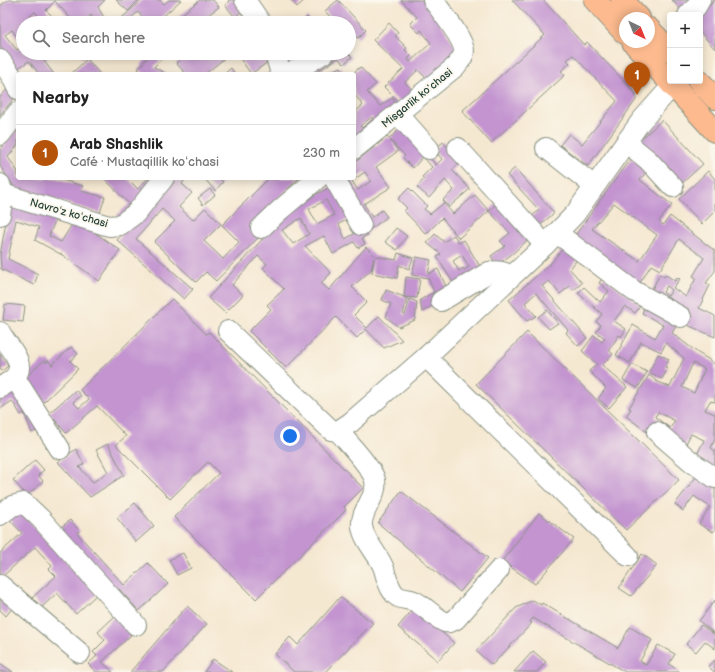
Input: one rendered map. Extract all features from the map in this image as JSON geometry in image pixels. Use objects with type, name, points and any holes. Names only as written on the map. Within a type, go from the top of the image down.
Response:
[{"type":"main road","points":[[595,0],[619,26]]},
{"type":"main road","points":[[622,0],[633,12]]},
{"type":"main road","points":[[639,48],[715,131]]},
{"type":"main road","points":[[701,84],[715,98]]},
{"type":"street","points":[[245,0],[256,16]]},
{"type":"street","name":"Misgarlik koʻchasi","points":[[356,147],[455,67],[462,58],[464,52],[459,38],[433,0]]},
{"type":"street","points":[[691,12],[700,0]]},
{"type":"street","points":[[0,60],[16,85]]},
{"type":"street","points":[[278,68],[300,68],[313,60]]},
{"type":"street","points":[[228,331],[331,430],[338,431],[350,424],[426,357],[551,239],[575,214],[641,121],[673,85]]},
{"type":"street","points":[[398,114],[429,149]]},
{"type":"street","points":[[0,135],[16,115]]},
{"type":"street","points":[[626,142],[648,160],[673,186]]},
{"type":"street","points":[[458,148],[551,239],[634,291],[681,317]]},
{"type":"street","points":[[546,148],[594,186]]},
{"type":"street","name":"Navroʻz koʻchasi","points":[[1,189],[109,226],[120,225],[136,213],[162,180]]},
{"type":"street","points":[[261,228],[280,210],[318,180]]},
{"type":"street","points":[[323,180],[361,225]]},
{"type":"street","points":[[0,215],[1,189]]},
{"type":"street","points":[[440,301],[489,272],[504,272],[511,276]]},
{"type":"street","points":[[0,332],[18,361],[19,368],[7,383],[60,450]]},
{"type":"street","points":[[426,357],[628,556]]},
{"type":"street","points":[[338,431],[374,477],[376,487],[364,514],[361,526],[381,563],[393,593],[399,598],[414,601],[444,622],[449,622],[456,619],[499,570]]},
{"type":"street","points":[[657,432],[693,463],[715,478]]},
{"type":"street","points":[[0,514],[12,506],[24,503],[42,519],[136,625]]},
{"type":"street","points":[[0,585],[80,653]]},
{"type":"building","points":[[8,0],[105,0],[98,7],[103,16],[68,16],[55,1],[46,10],[52,16],[38,16],[35,12],[30,16],[16,16],[16,35],[12,30],[5,35],[16,49],[16,60],[45,60],[44,61],[52,72],[37,72],[29,61],[15,70],[0,46],[0,6]]},
{"type":"building","points":[[116,0],[139,0],[128,11]]},
{"type":"building","points":[[142,0],[160,0],[164,4],[169,0],[181,0],[164,16],[142,16],[138,12],[133,16],[124,16]]},
{"type":"building","points":[[200,0],[213,0],[219,7],[207,16],[179,16]]},
{"type":"building","points":[[228,0],[240,0],[246,8],[234,16],[225,5],[229,1]]},
{"type":"building","points":[[291,0],[305,0],[297,7]]},
{"type":"building","points":[[338,0],[353,16],[329,16],[325,11]]},
{"type":"building","points":[[401,0],[426,0],[459,52],[429,81],[418,70],[405,82],[414,92],[401,104],[384,87],[403,69],[373,40],[389,23],[398,33],[395,36],[407,48],[405,50],[411,56],[408,59],[410,62],[431,43],[421,30],[419,33],[410,24],[417,17]]},
{"type":"building","points":[[512,0],[543,0],[584,45],[587,42],[636,94],[636,100],[588,166],[560,145],[569,134],[582,144],[617,101],[573,55],[567,60],[570,63],[561,71],[565,75],[491,143],[462,111],[545,35]]},
{"type":"building","points":[[672,0],[690,0],[680,9]]},
{"type":"building","points":[[713,0],[715,0],[715,49],[703,35],[703,12]]},
{"type":"building","points":[[356,19],[366,30],[358,38],[356,36]]},
{"type":"building","points":[[86,60],[88,60],[98,72],[73,72]]},
{"type":"building","points":[[145,60],[160,60],[154,67],[163,72],[142,72],[138,69]]},
{"type":"building","points":[[180,60],[222,60],[207,72],[184,72],[176,63]]},
{"type":"building","points":[[241,60],[271,60],[254,72],[250,72]]},
{"type":"building","points":[[321,60],[335,60],[317,72],[303,72]]},
{"type":"building","points":[[340,60],[349,60],[344,64]]},
{"type":"building","points":[[341,67],[344,72],[327,72]]},
{"type":"building","points":[[360,67],[376,84],[367,92],[380,106],[392,98],[399,107],[356,140],[356,111],[363,105],[356,96],[356,72],[354,72]],"holes":[[[372,117],[373,119],[362,128],[360,126]]]},
{"type":"building","points":[[231,68],[234,72],[226,72]]},
{"type":"building","points":[[10,86],[15,97],[0,115],[0,97]]},
{"type":"building","points":[[662,120],[703,164],[679,186],[639,141]]},
{"type":"building","points":[[403,126],[436,165],[442,159],[434,150],[443,142],[461,162],[452,170],[470,189],[449,207],[443,200],[454,190],[445,180],[429,198],[417,187],[424,179],[422,177],[432,167],[423,157],[413,168],[403,158],[405,156],[390,140],[398,151],[376,167],[391,187],[364,204],[372,217],[382,210],[387,217],[368,231],[339,180],[353,180],[352,181],[358,190],[371,181],[365,172],[356,178],[356,161],[387,137],[389,139]]},
{"type":"building","points":[[16,130],[16,147],[8,157],[16,169],[16,180],[63,180],[83,186],[81,191],[105,197],[100,213],[15,188],[0,166],[0,150]]},
{"type":"building","points":[[632,158],[647,171],[640,180],[672,205],[659,221],[663,225],[670,216],[715,251],[715,271],[706,283],[710,285],[699,308],[715,316],[715,337],[685,324],[649,295],[660,274],[664,277],[666,275],[675,281],[677,278],[680,279],[673,288],[686,297],[696,278],[693,276],[704,258],[679,239],[660,270],[651,265],[638,286],[571,241]],"holes":[[[614,203],[657,235],[639,261],[592,229]],[[667,286],[672,290],[668,296],[663,292]]]},
{"type":"building","points":[[515,168],[554,213],[538,227],[530,218],[539,210],[507,175]]},
{"type":"building","points":[[708,171],[715,179],[715,211],[702,224],[679,199]]},
{"type":"building","points":[[106,180],[129,180],[138,189],[146,180],[157,180],[120,218],[117,215],[129,204]]},
{"type":"building","points":[[171,180],[185,180],[182,184],[192,193],[179,207],[193,220],[205,208],[221,224],[204,241],[223,259],[239,242],[222,225],[267,180],[297,180],[268,208],[261,235],[216,281],[206,272],[196,282],[154,242],[175,221],[162,209],[136,239],[193,289],[184,299],[117,240]]},
{"type":"building","points":[[206,180],[221,180],[223,182],[215,191]]},
{"type":"building","points":[[334,185],[352,217],[339,224],[345,239],[365,228],[368,235],[362,238],[365,244],[358,248],[354,242],[333,254],[324,236],[305,246],[331,273],[321,283],[329,290],[366,247],[375,256],[396,260],[398,253],[413,258],[409,269],[399,265],[397,278],[372,273],[374,258],[371,270],[352,287],[367,302],[354,315],[367,328],[379,316],[402,340],[384,348],[366,329],[357,338],[336,317],[286,368],[249,331],[271,309],[267,305],[284,289],[263,268],[267,264],[258,256],[232,285],[243,295],[225,313],[208,298],[270,231],[305,200]],"holes":[[[326,200],[334,215],[317,224],[309,209]],[[301,218],[309,234],[293,244],[282,230]]]},
{"type":"building","points":[[409,188],[427,206],[424,209],[430,214],[444,203],[453,214],[475,195],[489,211],[459,238],[442,218],[426,234],[404,211],[407,208],[398,199]]},
{"type":"building","points":[[210,189],[215,195],[203,205],[198,198]]},
{"type":"building","points":[[497,203],[530,238],[497,265],[491,256],[505,246],[500,241],[510,233],[489,211]]},
{"type":"building","points":[[9,206],[56,218],[49,236],[61,242],[73,223],[85,226],[120,250],[99,281],[64,256],[35,240],[39,227],[16,220],[8,259],[38,274],[34,285],[1,269],[0,255]]},
{"type":"building","points":[[396,228],[407,236],[397,250],[385,242]]},
{"type":"building","points":[[435,234],[444,242],[454,235],[459,243],[464,240],[484,273],[457,289],[437,257],[441,254],[427,243]],"holes":[[[462,255],[469,267],[464,270],[463,268],[459,271],[453,261]]]},
{"type":"building","points":[[564,247],[578,258],[570,269],[582,283],[574,290],[570,286],[560,294],[549,281],[542,286],[587,338],[578,346],[566,333],[568,330],[536,293],[525,303],[536,316],[527,321],[509,300],[551,263]]},
{"type":"building","points":[[416,257],[431,260],[428,274],[438,269],[450,295],[422,312],[420,300],[434,292],[428,278],[412,275]]},
{"type":"building","points":[[406,277],[420,279],[417,298],[404,297]]},
{"type":"building","points":[[603,277],[641,305],[635,313],[625,306],[614,321],[626,329],[621,337],[619,335],[609,350],[613,354],[602,365],[627,387],[609,408],[598,399],[606,388],[589,371],[597,364],[582,351],[594,335],[602,342],[605,338],[596,332],[601,325],[596,322],[602,314],[578,293],[584,287],[600,302],[609,291],[599,283]]},
{"type":"building","points":[[386,290],[407,298],[403,314],[405,315],[410,299],[417,302],[415,320],[399,327],[386,317],[391,304],[382,300]]},
{"type":"building","points":[[172,299],[206,334],[209,332],[363,488],[344,507],[346,510],[256,599],[174,517],[219,473],[208,462],[170,499],[116,445],[126,436],[97,406],[66,433],[49,413],[76,390],[81,396],[73,402],[79,408],[89,399],[80,390]]},
{"type":"building","points":[[5,304],[25,306],[23,322],[3,320]]},
{"type":"building","points":[[646,304],[678,323],[672,333],[715,364],[715,402],[710,401],[705,410],[715,414],[715,439],[711,448],[715,451],[715,476],[694,461],[704,440],[691,434],[683,449],[651,435],[626,416],[631,409],[629,408],[649,375],[656,381],[670,387],[684,358],[666,343],[661,352],[641,342],[630,363],[616,355],[633,325],[655,338],[663,325],[642,313]],"holes":[[[693,363],[705,369],[694,393],[682,387]],[[658,412],[675,421],[670,428],[655,417]]]},
{"type":"building","points":[[547,310],[558,323],[549,329],[538,317]]},
{"type":"building","points":[[527,332],[679,480],[626,530],[476,384]]},
{"type":"building","points":[[71,347],[78,354],[70,361],[78,369],[44,402],[23,380],[44,360],[46,363],[48,360],[52,365]]},
{"type":"building","points":[[0,354],[8,366],[2,371],[0,369]]},
{"type":"building","points":[[658,354],[669,359],[665,367],[668,368],[662,379],[649,372]]},
{"type":"building","points":[[632,364],[647,372],[638,388],[623,380]]},
{"type":"building","points":[[14,386],[41,428],[32,433],[24,413],[21,415],[12,401],[0,409],[0,395]]},
{"type":"building","points":[[108,444],[124,475],[90,497],[58,462],[76,449],[84,464],[79,467],[93,482],[108,472],[96,450]]},
{"type":"building","points":[[35,460],[44,470],[38,475],[43,481],[27,496],[13,480]]},
{"type":"building","points":[[700,472],[715,483],[715,530],[713,532],[699,524],[710,507],[694,496],[683,511],[675,504]]},
{"type":"building","points":[[401,491],[488,558],[460,592],[378,523]]},
{"type":"building","points":[[135,503],[154,526],[136,542],[117,518]]},
{"type":"building","points":[[20,511],[97,594],[76,614],[57,593],[41,608],[32,598],[56,576],[49,569],[52,566],[35,547],[3,576],[0,573],[0,553],[22,533],[8,518]]},
{"type":"building","points":[[539,513],[574,539],[535,584],[502,561]]},
{"type":"building","points":[[70,520],[80,531],[77,533],[124,585],[148,563],[168,584],[139,611],[119,589],[116,593],[58,530]]},
{"type":"building","points":[[183,553],[191,568],[177,575],[169,560]]},
{"type":"building","points":[[642,554],[657,565],[631,596],[619,588]]},
{"type":"building","points":[[340,597],[373,623],[325,672],[294,672],[275,654],[290,637],[298,645]]},
{"type":"building","points":[[3,598],[13,607],[6,616],[0,610],[0,602]]},
{"type":"building","points":[[533,600],[541,605],[542,603],[618,648],[630,627],[652,640],[640,661],[646,665],[658,645],[675,654],[669,664],[680,672],[625,672],[533,618],[530,622],[532,623],[492,665],[476,651],[516,608]]},
{"type":"building","points":[[715,600],[715,634],[699,621]]},
{"type":"building","points":[[187,606],[207,624],[163,672],[130,672]]},
{"type":"building","points":[[414,608],[454,643],[438,661],[398,627]]},
{"type":"building","points":[[115,616],[131,635],[102,662],[113,672],[96,672],[88,664],[97,656],[93,652],[105,640],[98,632]]},
{"type":"building","points":[[701,625],[715,635],[715,649],[705,641],[696,652],[686,644]]},
{"type":"building","points":[[533,651],[546,662],[537,672],[514,672]]},
{"type":"building","points":[[213,659],[222,665],[232,672],[204,672]]},
{"type":"building","points":[[715,660],[715,672],[714,672],[708,666]]},
{"type":"building","points":[[0,663],[13,672],[0,672]]},
{"type":"place","name":"Arab Shashlik","points":[[637,95]]}]
